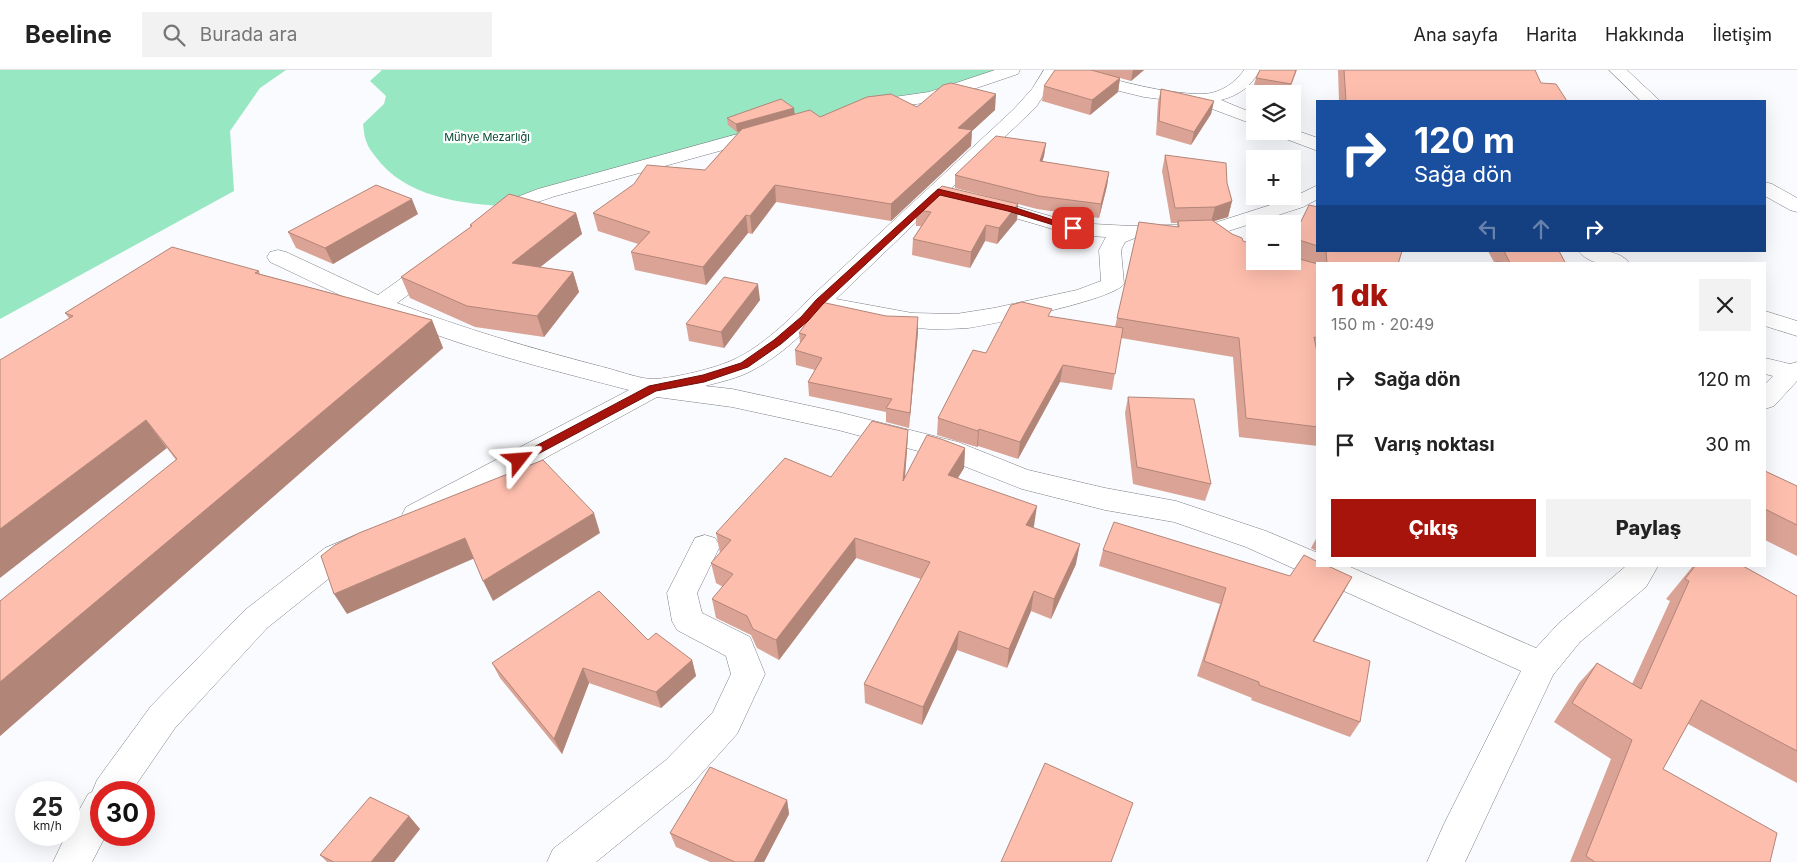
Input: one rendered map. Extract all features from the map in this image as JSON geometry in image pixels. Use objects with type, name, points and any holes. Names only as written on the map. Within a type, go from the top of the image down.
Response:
[{"type":"street","points":[[848,109],[877,103],[932,97],[1012,70]]},
{"type":"street","points":[[118,781],[163,718],[256,619],[336,556],[653,388],[704,378],[744,365],[777,342],[804,319],[819,302],[953,195],[1044,87],[1052,70]]},
{"type":"street","points":[[1060,70],[1144,92],[1202,99],[1219,97],[1237,89],[1247,80],[1252,70]]},
{"type":"street","points":[[1614,71],[1650,100]]},
{"type":"street","points":[[1202,99],[1246,116]]},
{"type":"street","points":[[483,230],[511,206],[545,193],[780,128]]},
{"type":"street","points":[[1301,139],[1316,145]]},
{"type":"street","points":[[1766,189],[1797,206]]},
{"type":"street","points":[[953,195],[1010,209],[1073,228],[1131,232],[1213,230],[1296,203],[1316,191]]},
{"type":"street","points":[[1213,230],[1236,246]]},
{"type":"street","points":[[819,302],[901,319],[944,322],[988,316],[1067,299],[1104,289],[1113,284],[1110,250],[1116,238],[1131,232]]},
{"type":"street","points":[[1592,252],[1615,262]]},
{"type":"street","points":[[380,305],[451,253]]},
{"type":"street","points":[[278,258],[380,305],[442,329],[514,352],[653,388],[732,398],[838,421],[948,449],[1022,480],[1176,512],[1256,540],[1316,566]]},
{"type":"street","points":[[1766,318],[1797,329]]},
{"type":"street","points":[[1766,366],[1794,371]]},
{"type":"street","points":[[1766,399],[1794,371]]},
{"type":"street","points":[[566,862],[679,772],[725,723],[748,674],[738,647],[688,621],[682,593],[706,546]]},
{"type":"street","points":[[1318,567],[1541,665]]},
{"type":"street","points":[[1446,862],[1541,665],[1569,633],[1635,578],[1642,567]]},
{"type":"street","points":[[72,862],[90,827]]},
{"type":"green space","points":[[0,70],[286,70],[260,88],[230,131],[234,191],[0,319]]},
{"type":"green space","name":"Mühye Mezarlığı","points":[[382,70],[1012,70],[932,97],[877,103],[511,206],[474,204],[436,196],[418,190],[387,170],[368,146],[363,124],[384,104],[386,96],[370,81]]},
{"type":"building","points":[[1055,70],[1091,70],[1120,78],[1092,100],[1044,86]]},
{"type":"building","points":[[1260,70],[1296,70],[1291,84],[1256,78]]},
{"type":"building","points":[[1344,70],[1535,70],[1541,83],[1556,84],[1566,100],[1346,100]]},
{"type":"building","points":[[951,83],[996,94],[958,128],[972,130],[891,204],[775,185],[750,216],[746,215],[703,267],[631,252],[650,232],[593,213],[634,184],[647,165],[705,170],[742,129],[810,110],[820,117],[867,97],[891,94],[917,107],[943,85]]},
{"type":"building","points":[[1161,89],[1214,101],[1194,132],[1159,121]]},
{"type":"building","points":[[781,99],[794,108],[736,124],[727,118]]},
{"type":"building","points":[[996,136],[1046,143],[1040,161],[1109,172],[1101,204],[1039,196],[955,175]]},
{"type":"building","points":[[1165,155],[1226,163],[1227,183],[1232,201],[1215,207],[1175,208]]},
{"type":"building","points":[[376,185],[412,199],[325,248],[288,232]]},
{"type":"building","points":[[942,186],[1018,204],[999,228],[986,225],[971,252],[913,239],[931,212],[916,210]]},
{"type":"building","points":[[509,194],[576,213],[512,263],[573,272],[537,316],[467,306],[401,277],[472,226],[470,225]]},
{"type":"building","points":[[1309,205],[1316,207],[1316,245],[1301,241],[1301,221]]},
{"type":"building","points":[[1212,220],[1232,234],[1242,238],[1246,242],[1246,270],[1301,270],[1301,259],[1316,263],[1316,338],[1314,337],[1316,347],[1316,427],[1246,418],[1239,338],[1117,318],[1139,222],[1179,227],[1178,221]]},
{"type":"building","points":[[172,247],[259,271],[255,273],[432,320],[0,682],[0,601],[177,459],[146,420],[0,529],[0,360],[73,316],[65,313]]},
{"type":"building","points":[[1326,252],[1402,252],[1399,262],[1327,262]]},
{"type":"building","points":[[1504,252],[1560,252],[1565,262],[1510,262]]},
{"type":"building","points":[[724,277],[758,284],[721,332],[686,324]]},
{"type":"building","points":[[821,302],[886,316],[918,317],[910,413],[886,408],[892,399],[808,382],[822,358],[795,350],[806,335],[799,333]]},
{"type":"building","points":[[1022,302],[1052,309],[1048,316],[1123,328],[1115,374],[1063,365],[1020,442],[938,418],[973,350],[986,353],[1011,305]]},
{"type":"building","points":[[1128,397],[1194,399],[1211,484],[1137,467]]},
{"type":"building","points":[[872,421],[908,430],[903,481],[927,435],[941,439],[965,448],[948,475],[1037,506],[1026,525],[1080,544],[1054,599],[1034,591],[1009,649],[959,631],[923,707],[864,684],[930,562],[855,538],[776,640],[753,629],[747,616],[712,599],[733,574],[711,563],[731,540],[716,533],[785,458],[831,477]]},
{"type":"building","points":[[543,460],[594,513],[483,581],[465,538],[334,594],[321,556],[335,545],[359,533]]},
{"type":"building","points":[[1766,471],[1797,486],[1797,525],[1766,510]]},
{"type":"building","points":[[1114,522],[1290,576],[1304,555],[1316,561],[1316,567],[1330,567],[1352,577],[1313,641],[1370,661],[1360,722],[1259,685],[1259,682],[1204,661],[1226,588],[1103,550]]},
{"type":"building","points":[[1694,567],[1745,567],[1797,596],[1797,751],[1701,700],[1663,769],[1777,833],[1770,862],[1595,862],[1586,856],[1632,740],[1572,703],[1597,663],[1641,689],[1689,581],[1685,579]]},
{"type":"building","points":[[599,591],[648,640],[656,633],[692,660],[656,692],[583,668],[554,739],[492,663]]},
{"type":"building","points":[[1045,763],[1133,803],[1111,862],[1001,862]]},
{"type":"building","points":[[710,767],[787,800],[754,862],[735,862],[670,833]]},
{"type":"building","points":[[370,797],[409,816],[371,862],[334,862],[320,855]]},
{"type":"route","points":[[519,460],[653,388],[704,378],[744,365],[777,342],[804,319],[819,302],[938,192],[1010,209],[1073,228]]}]
